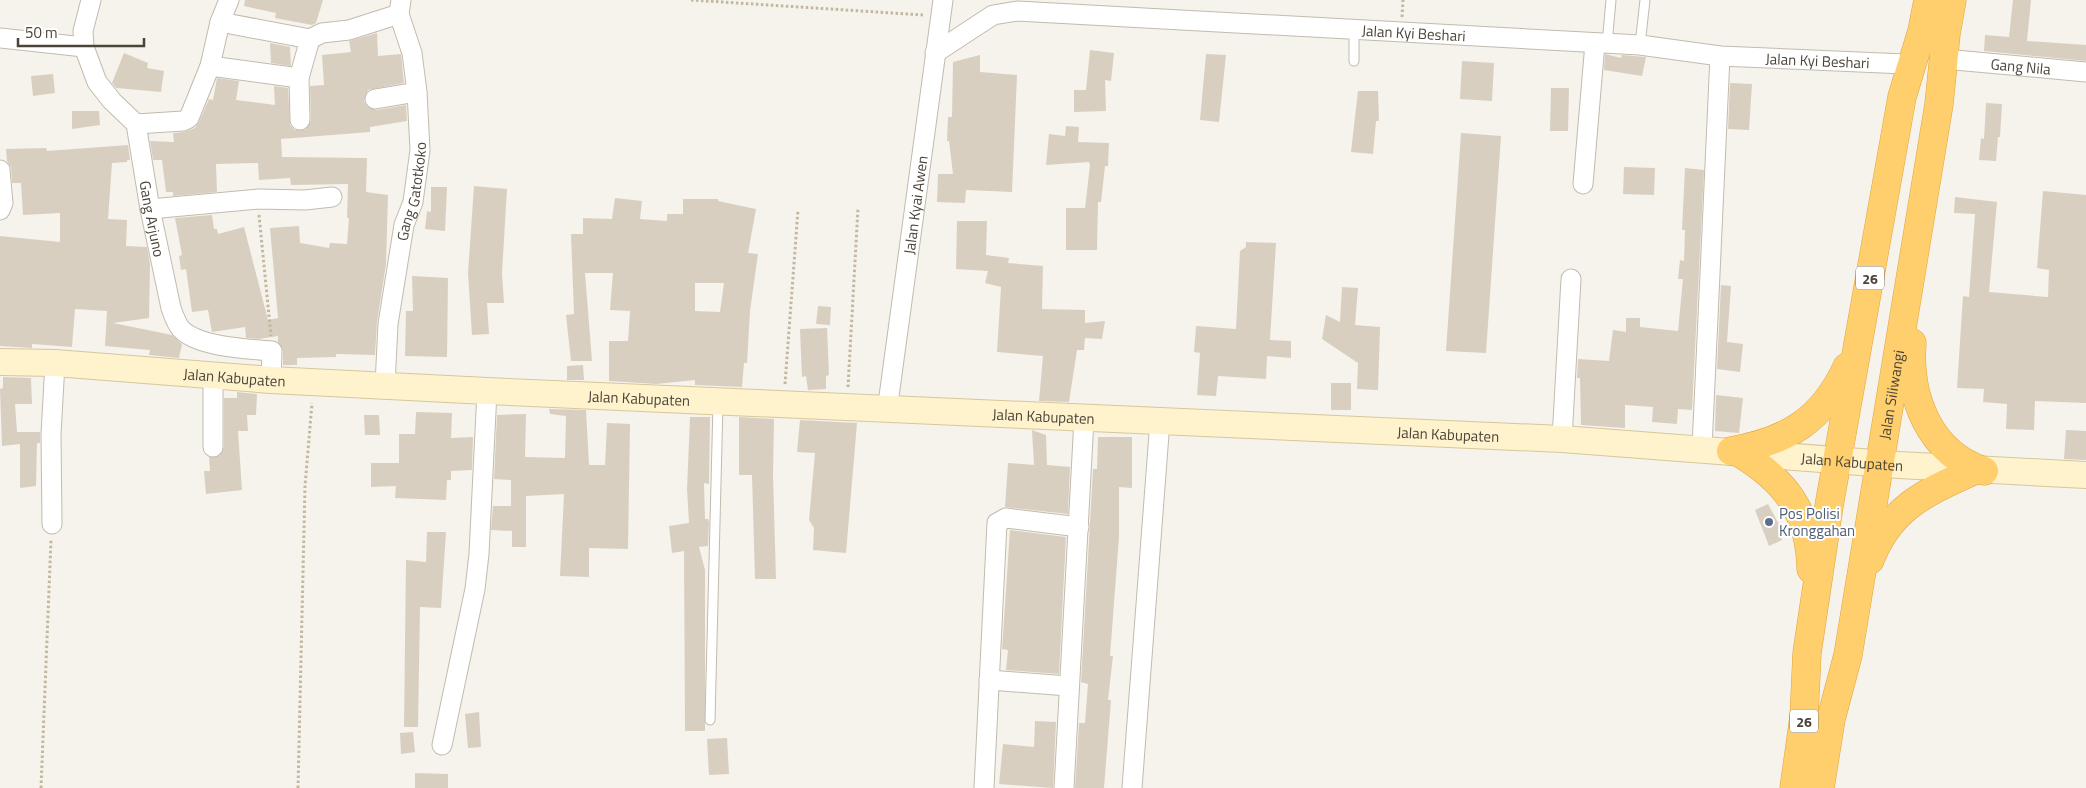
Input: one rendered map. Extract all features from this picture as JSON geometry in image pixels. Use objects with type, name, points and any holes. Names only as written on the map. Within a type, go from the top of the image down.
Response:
[{"type":"highway","name":"26","points":[[1794,788],[1804,718],[1808,648],[1838,460],[1902,97],[1922,31],[1928,0]]},
{"type":"highway","name":"Jalan Siliwangi","points":[[1820,788],[1831,718],[1848,655],[1878,464],[1920,226],[1940,104],[1946,34],[1952,0]]},
{"type":"highway","points":[[1940,104],[1955,60],[1967,0]]},
{"type":"highway","points":[[1920,226],[1911,351],[1913,388],[1917,401],[1932,430],[1954,456],[1963,463],[1980,471]]},
{"type":"highway","points":[[1734,451],[1768,443],[1795,431],[1807,422],[1836,390],[1848,365],[1860,331]]},
{"type":"highway","points":[[1734,451],[1774,476],[1785,488],[1800,514],[1809,545],[1811,562],[1808,648],[1792,715],[1781,788]]},
{"type":"highway","points":[[1854,610],[1873,553],[1890,523],[1919,497],[1980,471]]},
{"type":"highway","points":[[1833,788],[1844,720],[1848,655]]},
{"type":"main road","points":[[1902,97],[1915,0]]},
{"type":"main road","name":"Jalan Kabupaten","points":[[0,362],[55,363],[271,380],[887,411],[1562,439],[1702,448],[1980,471],[2086,474]]},
{"type":"street","points":[[90,0],[83,30],[84,47],[97,82],[112,101],[136,124],[183,121],[189,118],[210,66],[220,22],[229,0]]},
{"type":"street","points":[[220,22],[310,39],[322,33],[349,30],[400,7]]},
{"type":"street","name":"Gang Gatotkoko","points":[[385,385],[388,324],[404,225],[413,202],[420,150],[417,92],[412,53],[400,7]]},
{"type":"street","name":"Jalan Kyai Awen","points":[[887,411],[942,8]]},
{"type":"street","name":"Jalan Kyi Beshari","points":[[935,54],[993,15],[1017,11],[1640,45],[1720,62],[1905,64]]},
{"type":"street","points":[[0,38],[84,47]]},
{"type":"street","points":[[300,120],[299,78],[310,39]]},
{"type":"street","points":[[1583,184],[1601,44]]},
{"type":"street","name":"Gang Nila","points":[[1955,60],[2086,72]]},
{"type":"street","points":[[1702,448],[1720,62]]},
{"type":"street","points":[[210,66],[299,78]]},
{"type":"street","points":[[375,99],[417,92]]},
{"type":"street","name":"Gang Arjuno","points":[[136,124],[150,210],[171,308],[181,329],[190,336],[222,345],[272,351]]},
{"type":"street","points":[[0,170],[2,203],[0,210]]},
{"type":"street","points":[[150,210],[258,199],[304,200],[332,197]]},
{"type":"street","points":[[1562,439],[1571,279]]},
{"type":"street","points":[[271,380],[272,351]]},
{"type":"street","points":[[52,524],[51,434],[55,363]]},
{"type":"street","points":[[212,374],[213,447]]},
{"type":"street","points":[[442,745],[475,589],[480,554],[487,391]]},
{"type":"street","points":[[1064,788],[1068,686],[1084,419]]},
{"type":"street","points":[[1132,788],[1160,421]]},
{"type":"street","points":[[984,788],[997,523],[1002,519],[1009,518],[1079,527]]},
{"type":"street","points":[[989,680],[1068,686]]},
{"type":"lane","points":[[1601,44],[1611,0]]},
{"type":"lane","points":[[1640,45],[1645,0]]},
{"type":"lane","points":[[1354,30],[1354,61]]},
{"type":"lane","points":[[710,720],[718,401]]},
{"type":"path","points":[[691,0],[942,8]]},
{"type":"path","points":[[258,199],[272,351]]},
{"type":"path","points":[[847,408],[858,208]]},
{"type":"path","points":[[787,368],[798,210]]},
{"type":"path","points":[[298,788],[305,486],[314,382]]},
{"type":"path","points":[[41,788],[52,524]]},
{"type":"building","points":[[245,0],[323,0],[316,23],[312,25],[275,18],[276,13],[244,6]]},
{"type":"building","points":[[2013,0],[2031,0],[2027,41],[2086,45],[2086,61],[1984,51],[1985,35],[2009,37]]},
{"type":"building","points":[[377,33],[378,56],[401,54],[404,83],[368,90],[364,101],[367,106],[376,110],[406,105],[407,121],[370,127],[370,132],[281,139],[282,157],[367,158],[366,192],[388,195],[386,264],[377,322],[375,355],[336,354],[336,357],[297,358],[297,365],[283,365],[283,351],[278,342],[278,336],[259,339],[246,338],[245,327],[212,332],[208,310],[192,312],[186,269],[181,270],[179,256],[182,255],[175,218],[212,215],[214,229],[217,229],[218,234],[244,227],[268,320],[278,318],[270,228],[299,226],[300,243],[329,248],[330,243],[347,244],[349,218],[347,218],[348,184],[291,185],[290,178],[259,180],[258,163],[216,164],[217,192],[173,196],[173,192],[166,192],[162,160],[153,160],[150,141],[174,142],[173,133],[195,128],[209,99],[213,100],[217,78],[239,81],[236,100],[275,105],[274,86],[288,88],[290,125],[295,130],[305,130],[311,120],[310,86],[324,85],[322,55],[351,52],[349,41]]},
{"type":"building","points":[[270,43],[290,47],[291,66],[271,63]]},
{"type":"building","points":[[1090,50],[1114,53],[1111,81],[1105,80],[1106,111],[1074,112],[1074,90],[1086,90]]},
{"type":"building","points":[[124,53],[148,63],[147,68],[164,71],[161,92],[116,88],[112,83]]},
{"type":"building","points":[[1206,54],[1226,55],[1219,122],[1200,120]]},
{"type":"building","points":[[1605,54],[1621,58],[1622,55],[1646,57],[1642,76],[1604,70]]},
{"type":"building","points":[[980,55],[980,72],[1017,75],[1012,192],[966,190],[965,203],[937,202],[938,174],[953,174],[949,141],[947,141],[948,117],[952,117],[953,62]]},
{"type":"building","points":[[1462,61],[1494,63],[1492,101],[1460,99]]},
{"type":"building","points":[[53,74],[55,93],[33,96],[31,76]]},
{"type":"building","points":[[1730,83],[1752,84],[1749,130],[1728,129]]},
{"type":"building","points":[[1551,88],[1569,88],[1568,131],[1550,131]]},
{"type":"building","points":[[1358,91],[1378,91],[1379,121],[1376,121],[1373,154],[1351,152]]},
{"type":"building","points":[[1986,103],[2002,104],[1996,161],[1979,160],[1981,138],[1984,139]]},
{"type":"building","points":[[72,111],[99,111],[100,125],[72,129]]},
{"type":"building","points":[[1066,126],[1079,127],[1078,142],[1109,143],[1108,166],[1105,166],[1101,202],[1098,202],[1097,250],[1066,250],[1066,208],[1085,208],[1090,165],[1089,162],[1046,165],[1049,134],[1065,136]]},
{"type":"building","points":[[1461,133],[1501,136],[1486,353],[1446,351]]},
{"type":"building","points":[[128,145],[130,160],[112,163],[108,219],[127,220],[126,246],[147,247],[150,264],[149,318],[113,323],[172,335],[182,344],[179,358],[149,355],[150,350],[105,346],[107,311],[75,309],[72,347],[32,344],[32,348],[0,346],[0,236],[60,242],[60,213],[23,215],[21,183],[12,183],[11,168],[7,161],[6,149],[46,148],[47,151]]},
{"type":"building","points":[[1624,167],[1655,168],[1654,195],[1623,194]]},
{"type":"building","points":[[1685,168],[1704,170],[1692,410],[1678,409],[1677,424],[1652,422],[1653,407],[1625,405],[1625,428],[1581,425],[1580,378],[1577,378],[1578,359],[1609,361],[1613,330],[1626,332],[1626,318],[1640,318],[1640,327],[1678,331],[1683,279],[1678,279],[1680,260],[1684,261],[1685,230],[1682,230]]},
{"type":"building","points":[[474,186],[507,189],[502,273],[504,303],[487,303],[489,334],[472,335],[468,273]]},
{"type":"building","points":[[431,187],[447,187],[445,231],[425,229],[427,211],[431,212]]},
{"type":"building","points":[[2043,191],[2086,195],[2086,403],[2035,401],[2034,430],[2006,429],[2007,404],[1983,402],[1984,389],[1957,388],[1963,296],[1969,297],[1975,214],[1954,213],[1955,197],[1997,202],[1989,292],[2048,297],[2049,270],[2037,268]]},
{"type":"building","points":[[615,198],[642,201],[640,219],[667,221],[667,214],[683,214],[683,199],[718,199],[718,201],[756,209],[748,253],[758,254],[750,311],[747,363],[744,363],[742,387],[695,385],[695,380],[656,384],[609,381],[609,341],[628,341],[630,311],[610,310],[613,273],[585,273],[592,361],[571,361],[566,315],[574,314],[571,234],[583,234],[583,218],[612,219]],"holes":[[[695,283],[724,283],[720,312],[695,311]]]},
{"type":"building","points":[[957,221],[987,221],[986,255],[1009,258],[1008,263],[1043,266],[1042,309],[1085,310],[1085,323],[1105,321],[1102,339],[1085,338],[1084,350],[1077,350],[1069,402],[1039,401],[1043,356],[997,352],[1001,287],[985,283],[988,271],[956,269]]},
{"type":"building","points":[[1246,242],[1276,243],[1270,340],[1291,341],[1291,358],[1267,356],[1266,379],[1218,376],[1216,396],[1197,395],[1200,353],[1194,352],[1196,326],[1236,329],[1240,251],[1246,247]]},
{"type":"building","points":[[412,276],[448,278],[447,357],[405,356],[406,311],[413,311]]},
{"type":"building","points":[[1721,285],[1731,286],[1727,342],[1743,344],[1740,372],[1717,369]]},
{"type":"building","points":[[1342,287],[1358,288],[1355,325],[1380,327],[1378,390],[1357,389],[1358,363],[1322,339],[1326,315],[1340,322]]},
{"type":"building","points":[[818,306],[831,307],[830,325],[816,324]]},
{"type":"building","points":[[827,328],[829,375],[826,376],[826,389],[808,390],[806,376],[802,377],[800,329]]},
{"type":"building","points":[[583,365],[584,380],[567,380],[567,366]]},
{"type":"building","points":[[3,377],[31,378],[32,404],[15,404],[17,432],[40,432],[40,443],[37,443],[36,486],[20,488],[20,444],[2,446],[0,389],[3,388]]},
{"type":"building","points":[[1331,383],[1351,383],[1351,410],[1331,410]]},
{"type":"building","points":[[237,392],[257,394],[256,415],[247,415],[248,431],[238,431],[242,490],[206,494],[204,471],[210,471],[209,457],[219,456],[224,447],[224,398],[237,398]]},
{"type":"building","points":[[1716,395],[1743,398],[1739,433],[1715,431]]},
{"type":"building","points":[[549,409],[586,410],[589,465],[605,465],[607,423],[630,424],[628,549],[589,548],[589,577],[560,576],[564,494],[526,496],[526,547],[512,547],[512,531],[491,530],[493,506],[511,506],[511,480],[494,479],[497,415],[526,414],[525,457],[565,458],[566,416],[550,414]]},
{"type":"building","points":[[416,412],[452,413],[451,438],[473,437],[472,470],[451,471],[451,480],[447,480],[446,500],[395,498],[396,486],[371,487],[371,463],[399,463],[399,434],[415,434]]},
{"type":"building","points":[[364,415],[379,415],[380,435],[365,435]]},
{"type":"building","points":[[690,417],[710,417],[709,484],[704,483],[705,519],[708,519],[709,522],[708,546],[699,547],[705,570],[705,731],[685,731],[684,551],[672,553],[669,526],[689,523],[687,489]]},
{"type":"building","points":[[739,417],[774,419],[773,475],[776,579],[755,579],[752,475],[739,475]]},
{"type":"building","points":[[800,420],[857,423],[846,553],[813,550],[814,528],[809,520],[815,453],[797,452]]},
{"type":"building","points":[[1032,430],[1046,435],[1047,465],[1070,467],[1068,514],[1005,507],[1008,463],[1034,465]]},
{"type":"building","points":[[2066,430],[2086,431],[2086,460],[2064,459]]},
{"type":"building","points":[[1098,437],[1132,437],[1132,488],[1119,487],[1119,537],[1110,656],[1113,656],[1108,700],[1111,700],[1104,788],[1075,788],[1079,723],[1085,723],[1088,684],[1081,682],[1093,469],[1097,469]]},
{"type":"building","name":"Pos Polisi Kronggahan","points":[[1768,504],[1781,528],[1778,530],[1782,540],[1769,546],[1755,510]]},
{"type":"building","points":[[1010,530],[1066,537],[1059,674],[1006,670],[1008,650],[1002,649]]},
{"type":"building","points":[[427,532],[446,532],[441,608],[420,607],[418,727],[404,727],[406,560],[426,562]]},
{"type":"building","points":[[479,712],[481,747],[468,748],[465,714]]},
{"type":"building","points":[[1035,721],[1056,722],[1053,788],[999,784],[1003,744],[1034,747]]},
{"type":"building","points":[[413,732],[415,752],[401,754],[400,733]]},
{"type":"building","points":[[727,738],[729,774],[709,775],[707,739]]},
{"type":"building","points":[[415,773],[448,774],[448,788],[415,788]]},
{"type":"place","name":"Pos Polisi Kronggahan","points":[[1769,522]]}]
